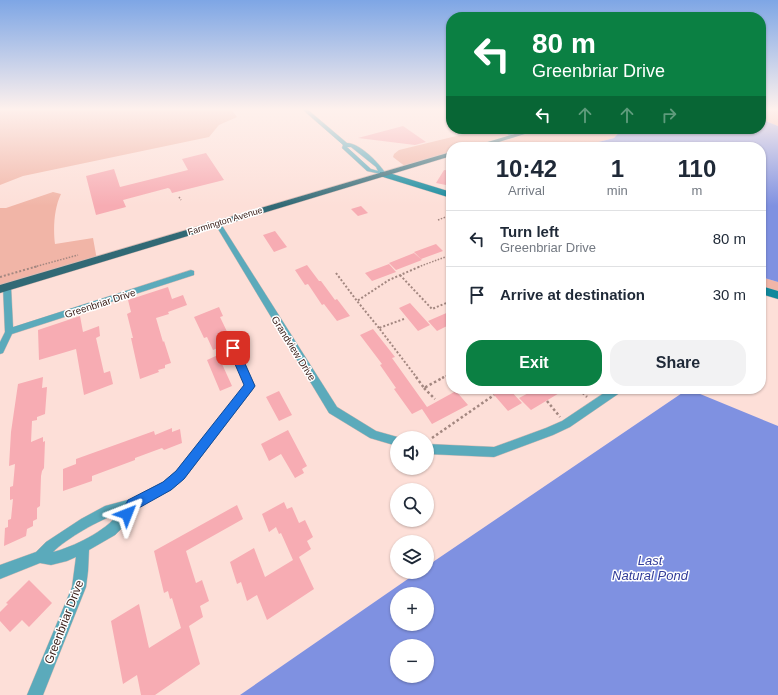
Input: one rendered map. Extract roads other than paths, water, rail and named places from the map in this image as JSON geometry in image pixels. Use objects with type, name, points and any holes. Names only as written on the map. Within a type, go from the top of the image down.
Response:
[{"type":"main road","name":"Farmington Avenue","points":[[4,288],[446,155]]},
{"type":"street","points":[[342,141],[346,145],[344,147],[369,170],[446,193]]},
{"type":"street","name":"Grandview Drive","points":[[218,224],[333,410],[374,436],[390,439]]},
{"type":"street","name":"Greenbriar Drive","points":[[9,332],[191,273]]},
{"type":"street","points":[[0,351],[9,332],[4,288]]},
{"type":"street","points":[[766,291],[778,295]]},
{"type":"street","points":[[0,572],[40,557],[50,546],[85,523],[105,512],[133,504],[167,486],[180,475],[250,386],[233,348]]},
{"type":"street","points":[[434,449],[494,452],[549,432],[566,424],[611,394]]},
{"type":"street","points":[[40,557],[51,559],[59,558],[111,531],[120,522],[133,504]]},
{"type":"street","name":"Greenbriar Drive","points":[[35,695],[79,587],[82,571],[83,546]]},
{"type":"water","points":[[778,141],[778,282],[766,278],[766,142],[598,142]]},
{"type":"water","name":"Last Natural Pond","points":[[681,394],[700,394],[778,426],[778,695],[240,695],[390,591],[390,631],[434,631],[434,587],[396,587],[408,579],[434,579],[434,561]]}]
